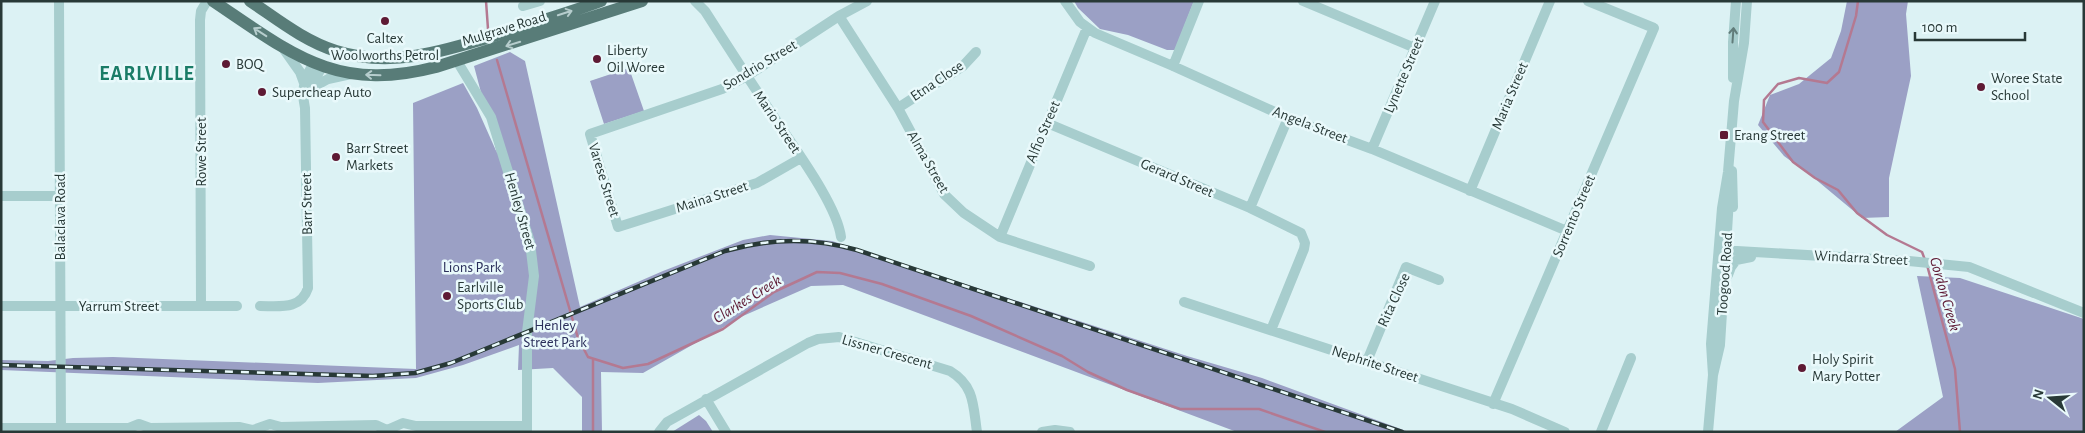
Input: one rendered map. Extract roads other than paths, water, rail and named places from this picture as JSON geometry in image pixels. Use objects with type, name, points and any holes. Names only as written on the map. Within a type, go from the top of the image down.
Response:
[{"type":"main road","name":"Mulgrave Road","points":[[213,1],[280,46],[318,65],[352,74],[384,76],[408,74],[457,61],[642,1]]},
{"type":"main road","name":"Mulgrave Road","points":[[250,1],[304,36],[329,48],[352,55],[380,59],[419,56],[450,49],[601,1]]},
{"type":"main road","points":[[318,65],[329,48]]},
{"type":"street","name":"Balaclava Road","points":[[59,1],[61,430]]},
{"type":"street","name":"Rowe Street","points":[[201,306],[200,20],[201,12],[208,1]]},
{"type":"street","name":"Mulgrave Road","points":[[523,6],[540,1]]},
{"type":"street","name":"Mario Street","points":[[695,1],[704,6],[801,158],[831,208],[839,225],[841,237]]},
{"type":"street","name":"Sondrio Street","points":[[590,134],[722,89],[747,76],[839,16],[867,1]]},
{"type":"street","name":"Angela Street","points":[[1066,1],[1074,14],[1087,28],[1095,33],[1288,118],[1372,149],[1567,231]]},
{"type":"street","points":[[1173,66],[1199,1]]},
{"type":"street","points":[[1303,1],[1415,48]]},
{"type":"street","name":"Lynette Street","points":[[1372,149],[1435,1]]},
{"type":"street","name":"Maria Street","points":[[1470,191],[1550,1]]},
{"type":"street","name":"Sorrento Street","points":[[1493,404],[1654,28],[1588,1]]},
{"type":"street","name":"Toogood Road","points":[[1734,101],[1733,42],[1736,1]]},
{"type":"street","name":"Toogood Road","points":[[1708,432],[1713,375],[1720,345],[1724,289],[1722,208],[1728,172],[1734,101],[1744,43],[1747,1]]},
{"type":"street","name":"Alma Street","points":[[839,16],[898,108],[944,194],[964,213],[1000,237],[1090,266]]},
{"type":"street","name":"Alfio Street","points":[[1000,237],[1087,28]]},
{"type":"street","points":[[280,46],[300,72],[307,86],[352,74]]},
{"type":"street","name":"Etna Close","points":[[898,108],[963,66],[976,52]]},
{"type":"street","name":"Henley Street","points":[[457,61],[491,117],[530,242],[534,276],[527,332],[527,429]]},
{"type":"street","name":"Barr Street","points":[[260,306],[294,305],[304,299],[309,282],[305,108],[307,86],[318,65]]},
{"type":"street","points":[[1250,208],[1288,118]]},
{"type":"street","name":"Gerard Street","points":[[1047,123],[1297,229],[1304,237],[1304,249],[1272,330]]},
{"type":"street","name":"Varese Street","points":[[590,134],[618,227]]},
{"type":"street","points":[[1730,140],[1733,189],[1732,238],[1747,252]]},
{"type":"street","name":"Maina Street","points":[[618,227],[757,183],[801,158]]},
{"type":"street","points":[[1,196],[60,196]]},
{"type":"street","name":"Toogood Road","points":[[1713,375],[1711,344],[1723,251]]},
{"type":"street","name":"Windarra Street","points":[[1723,251],[1954,264],[1980,270],[2084,312]]},
{"type":"street","points":[[1724,289],[1731,267],[1736,260],[1742,258],[1827,256]]},
{"type":"street","name":"Rita Close","points":[[1367,362],[1406,267],[1439,280]]},
{"type":"street","name":"Nephrite Street","points":[[1184,302],[1493,404],[1565,432]]},
{"type":"street","name":"Yarrum Street","points":[[1,306],[237,306]]},
{"type":"street","name":"Lissner Crescent","points":[[659,432],[667,422],[808,342],[839,336],[950,370],[958,376],[970,391],[977,432]]},
{"type":"street","points":[[1600,432],[1631,358]]},
{"type":"street","points":[[706,399],[726,432]]},
{"type":"street","points":[[1,428],[61,430],[129,428],[139,424],[159,430],[240,428],[253,430],[270,424],[298,429],[376,425],[387,430],[402,423],[433,429],[527,429]]},
{"type":"street","points":[[1042,432],[1055,430],[1070,432]]},
{"type":"waterway","name":"Clarkes Creek","points":[[486,1],[488,29]]},
{"type":"waterway","name":"Gordon Creek","points":[[1858,1],[1856,16],[1839,72],[1827,83],[1799,78],[1778,84],[1764,100],[1763,122],[1793,162],[1815,178],[1838,190],[1857,213],[1887,235],[1922,252],[1925,260]]},
{"type":"waterway","name":"Clarkes Creek","points":[[497,60],[578,338],[588,357],[623,368],[648,364],[723,329],[774,292],[817,272],[840,273],[882,284],[971,316],[1062,356],[1088,372],[1127,390],[1180,409],[1259,409],[1325,432]]},
{"type":"waterway","name":"Gordon Creek","points":[[1927,265],[1955,369],[1960,432]]},
{"type":"waterway","points":[[593,359],[593,432]]},
{"type":"railway","points":[[1,365],[373,376],[415,373],[451,363],[725,251],[758,244],[807,241],[857,250],[1402,432]]},
{"type":"place","name":"Caltex Woolworths Petrol","points":[[385,21]]},
{"type":"place","name":"Liberty Oil Woree","points":[[597,59]]},
{"type":"place","name":"BOQ","points":[[226,64]]},
{"type":"place","name":"Woree State School","points":[[1981,87]]},
{"type":"place","name":"Supercheap Auto","points":[[262,92]]},
{"type":"place","name":"Erang Street","points":[[1724,135]]},
{"type":"place","name":"Barr Street Markets","points":[[336,157]]},
{"type":"place","name":"Earlville Sports Club","points":[[447,296]]},
{"type":"place","name":"Holy Spirit Mary Potter","points":[[1802,368]]},
{"type":"district","name":"EARLVILLE","points":[[147,74]]},
{"type":"park label","name":"Lions Park","points":[[472,267]]},
{"type":"park label","name":"Henley Street Park","points":[[555,334]]}]
